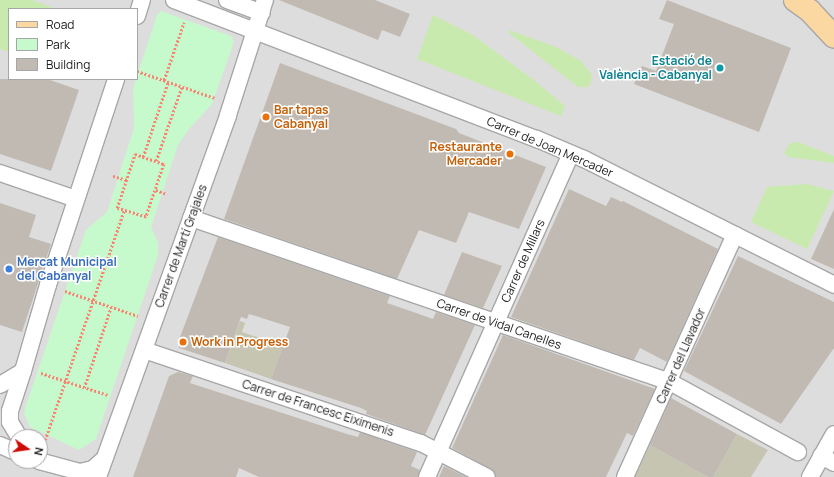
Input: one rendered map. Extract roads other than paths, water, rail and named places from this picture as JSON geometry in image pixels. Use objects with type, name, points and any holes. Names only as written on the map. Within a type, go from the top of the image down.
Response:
[{"type":"main road","points":[[795,0],[810,11],[834,37]]},
{"type":"street","points":[[138,13],[142,0]]},
{"type":"street","points":[[174,0],[257,31]]},
{"type":"street","name":"Carrer de Martí Grajales","points":[[98,477],[257,31],[264,6],[227,0]]},
{"type":"street","name":"Carrer de Joan Mercader","points":[[257,31],[571,154],[834,285]]},
{"type":"street","points":[[14,429],[10,422],[10,411],[76,199],[116,80]]},
{"type":"street","name":"Carrer de Millars","points":[[427,477],[571,154]]},
{"type":"street","points":[[0,173],[76,199]]},
{"type":"street","name":"Carrer de Vidal Canelles","points":[[191,218],[670,382],[798,452]]},
{"type":"street","name":"Carrer del Llavador","points":[[625,477],[670,382],[735,235]]},
{"type":"street","name":"Carrer de Francesc Eiximenis","points":[[144,350],[421,443],[487,477]]},
{"type":"street","points":[[0,385],[22,371]]},
{"type":"street","points":[[810,477],[828,460],[834,434]]},
{"type":"street","points":[[48,451],[65,470]]},
{"type":"street","points":[[48,464],[65,470],[80,472],[93,469],[103,460]]},
{"type":"place","name":"Estació de València - Cabanyal","points":[[720,68]]},
{"type":"place","name":"Bar tapas Cabanyal","points":[[266,117]]},
{"type":"place","name":"Restaurante Mercader","points":[[510,154]]},
{"type":"place","name":"Mercat Municipal del Cabanyal","points":[[9,269]]},
{"type":"place","name":"Work in Progress","points":[[183,342]]}]
